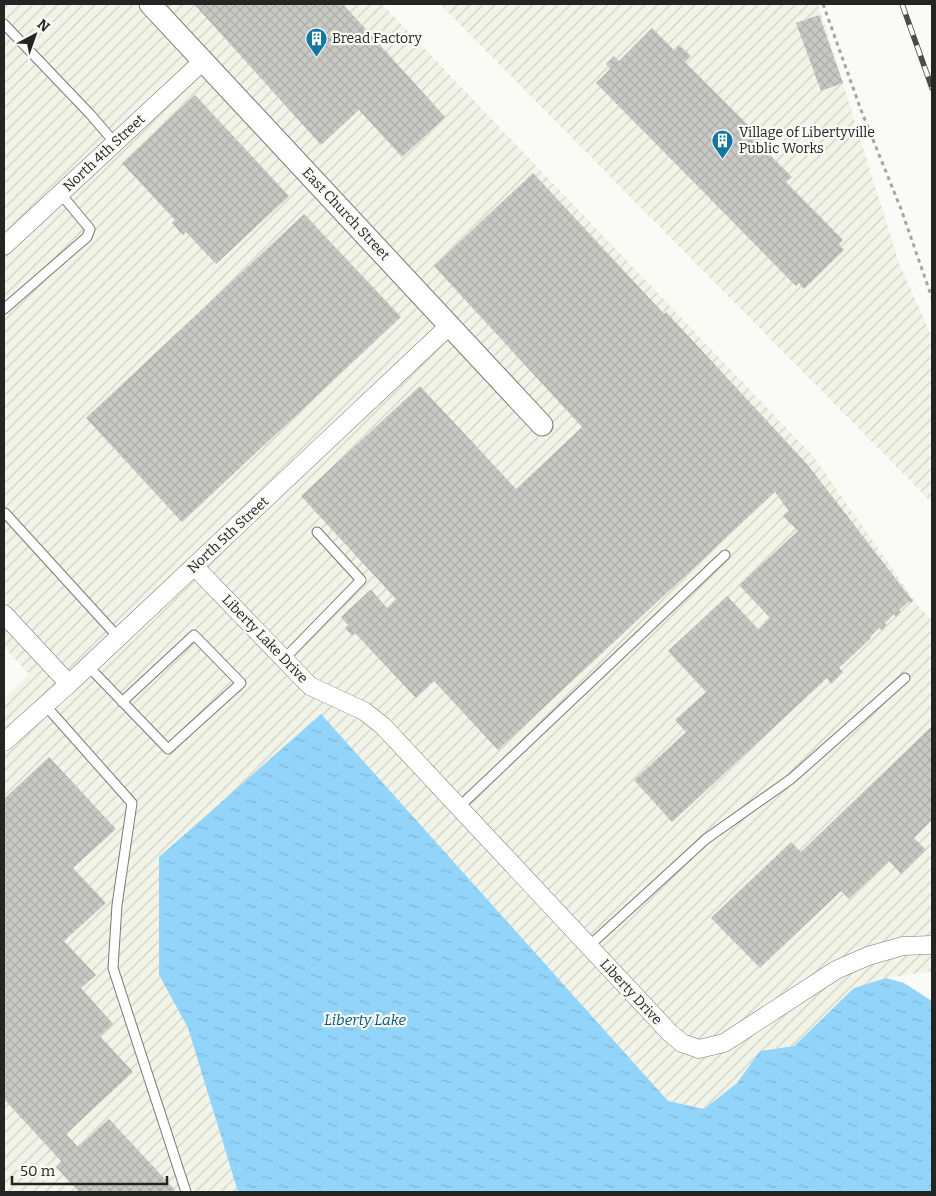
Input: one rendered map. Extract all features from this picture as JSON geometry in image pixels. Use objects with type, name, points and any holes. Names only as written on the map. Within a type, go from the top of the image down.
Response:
[{"type":"street","name":"East Church Street","points":[[150,4],[542,425]]},
{"type":"street","name":"North 4th Street","points":[[4,246],[204,61]]},
{"type":"street","name":"North 5th Street","points":[[4,742],[69,684],[450,325]]},
{"type":"street","name":"Liberty Lake Drive","points":[[194,566],[310,686],[364,712],[383,726],[392,736]]},
{"type":"street","points":[[4,614],[69,684]]},
{"type":"street","name":"Liberty Drive","points":[[392,736],[670,1033],[682,1043],[699,1049],[724,1043],[836,970],[868,956],[903,946],[932,944]]},
{"type":"lane","points":[[4,24],[115,143]]},
{"type":"lane","points":[[4,308],[87,238],[90,228],[60,193]]},
{"type":"lane","points":[[5,513],[118,637]]},
{"type":"lane","points":[[284,659],[361,580],[317,532]]},
{"type":"lane","points":[[459,808],[724,555]]},
{"type":"lane","points":[[88,666],[122,702],[168,749],[241,683],[194,635],[122,702]]},
{"type":"lane","points":[[589,946],[706,839],[792,779],[905,678]]},
{"type":"lane","points":[[45,705],[132,803],[117,905],[113,968],[186,1192]]},
{"type":"path","points":[[823,4],[901,208],[932,298]]},
{"type":"shaded area","points":[[4,4],[382,4],[813,456],[920,608],[932,620],[932,971],[886,978],[854,988],[794,1046],[760,1051],[737,1083],[703,1110],[668,1101],[321,715],[159,975],[188,1028],[238,1192],[4,1192],[4,699],[29,674],[4,647]]},
{"type":"shaded area","points":[[440,4],[818,4],[899,263],[932,337],[932,503]]},
{"type":"water","name":"Liberty Lake","points":[[321,714],[668,1101],[704,1109],[737,1083],[760,1051],[794,1046],[854,988],[886,978],[904,983],[932,1001],[932,1192],[238,1192],[188,1028],[159,975],[159,857]]},
{"type":"building","name":"Bread Factory","points":[[194,4],[343,4],[445,117],[402,157],[359,110],[321,145]]},
{"type":"building","points":[[819,15],[843,83],[821,91],[796,23]]},
{"type":"building","name":"Village of Libertyville Public Works","points":[[652,28],[674,50],[679,45],[691,56],[685,62],[761,138],[757,142],[792,177],[786,182],[843,240],[839,244],[844,250],[804,289],[799,283],[796,286],[596,83],[610,69],[606,64],[614,56],[619,61]]},
{"type":"building","points":[[195,95],[289,196],[216,264],[186,232],[183,235],[179,231],[172,223],[175,220],[122,163]]},
{"type":"building","points":[[533,173],[664,314],[666,312],[807,464],[913,601],[910,603],[909,601],[899,610],[901,612],[896,617],[894,614],[885,623],[886,625],[882,630],[879,628],[839,668],[843,672],[831,684],[827,678],[672,822],[634,780],[686,732],[675,720],[706,692],[668,651],[727,596],[759,630],[770,618],[739,585],[798,531],[783,516],[789,511],[775,492],[498,750],[434,681],[416,698],[355,633],[352,636],[345,628],[348,625],[341,617],[370,590],[387,608],[396,599],[301,496],[420,386],[516,489],[582,427],[434,266]]},
{"type":"building","points":[[304,214],[401,317],[182,522],[86,418]]},
{"type":"building","points":[[932,726],[932,820],[914,838],[926,850],[901,874],[889,861],[849,899],[841,891],[760,968],[711,918],[791,842],[801,852]]},
{"type":"building","points":[[49,757],[116,829],[73,868],[106,903],[64,941],[96,975],[81,988],[113,1024],[100,1036],[133,1072],[66,1134],[78,1147],[109,1119],[175,1190],[172,1192],[79,1192],[56,1167],[61,1161],[4,1099],[4,799]]},
{"type":"railway","points":[[902,4],[932,88]]},
{"type":"place","name":"Bread Factory","points":[[316,57]]},
{"type":"place","name":"Village of Libertyville Public Works","points":[[723,159]]}]
